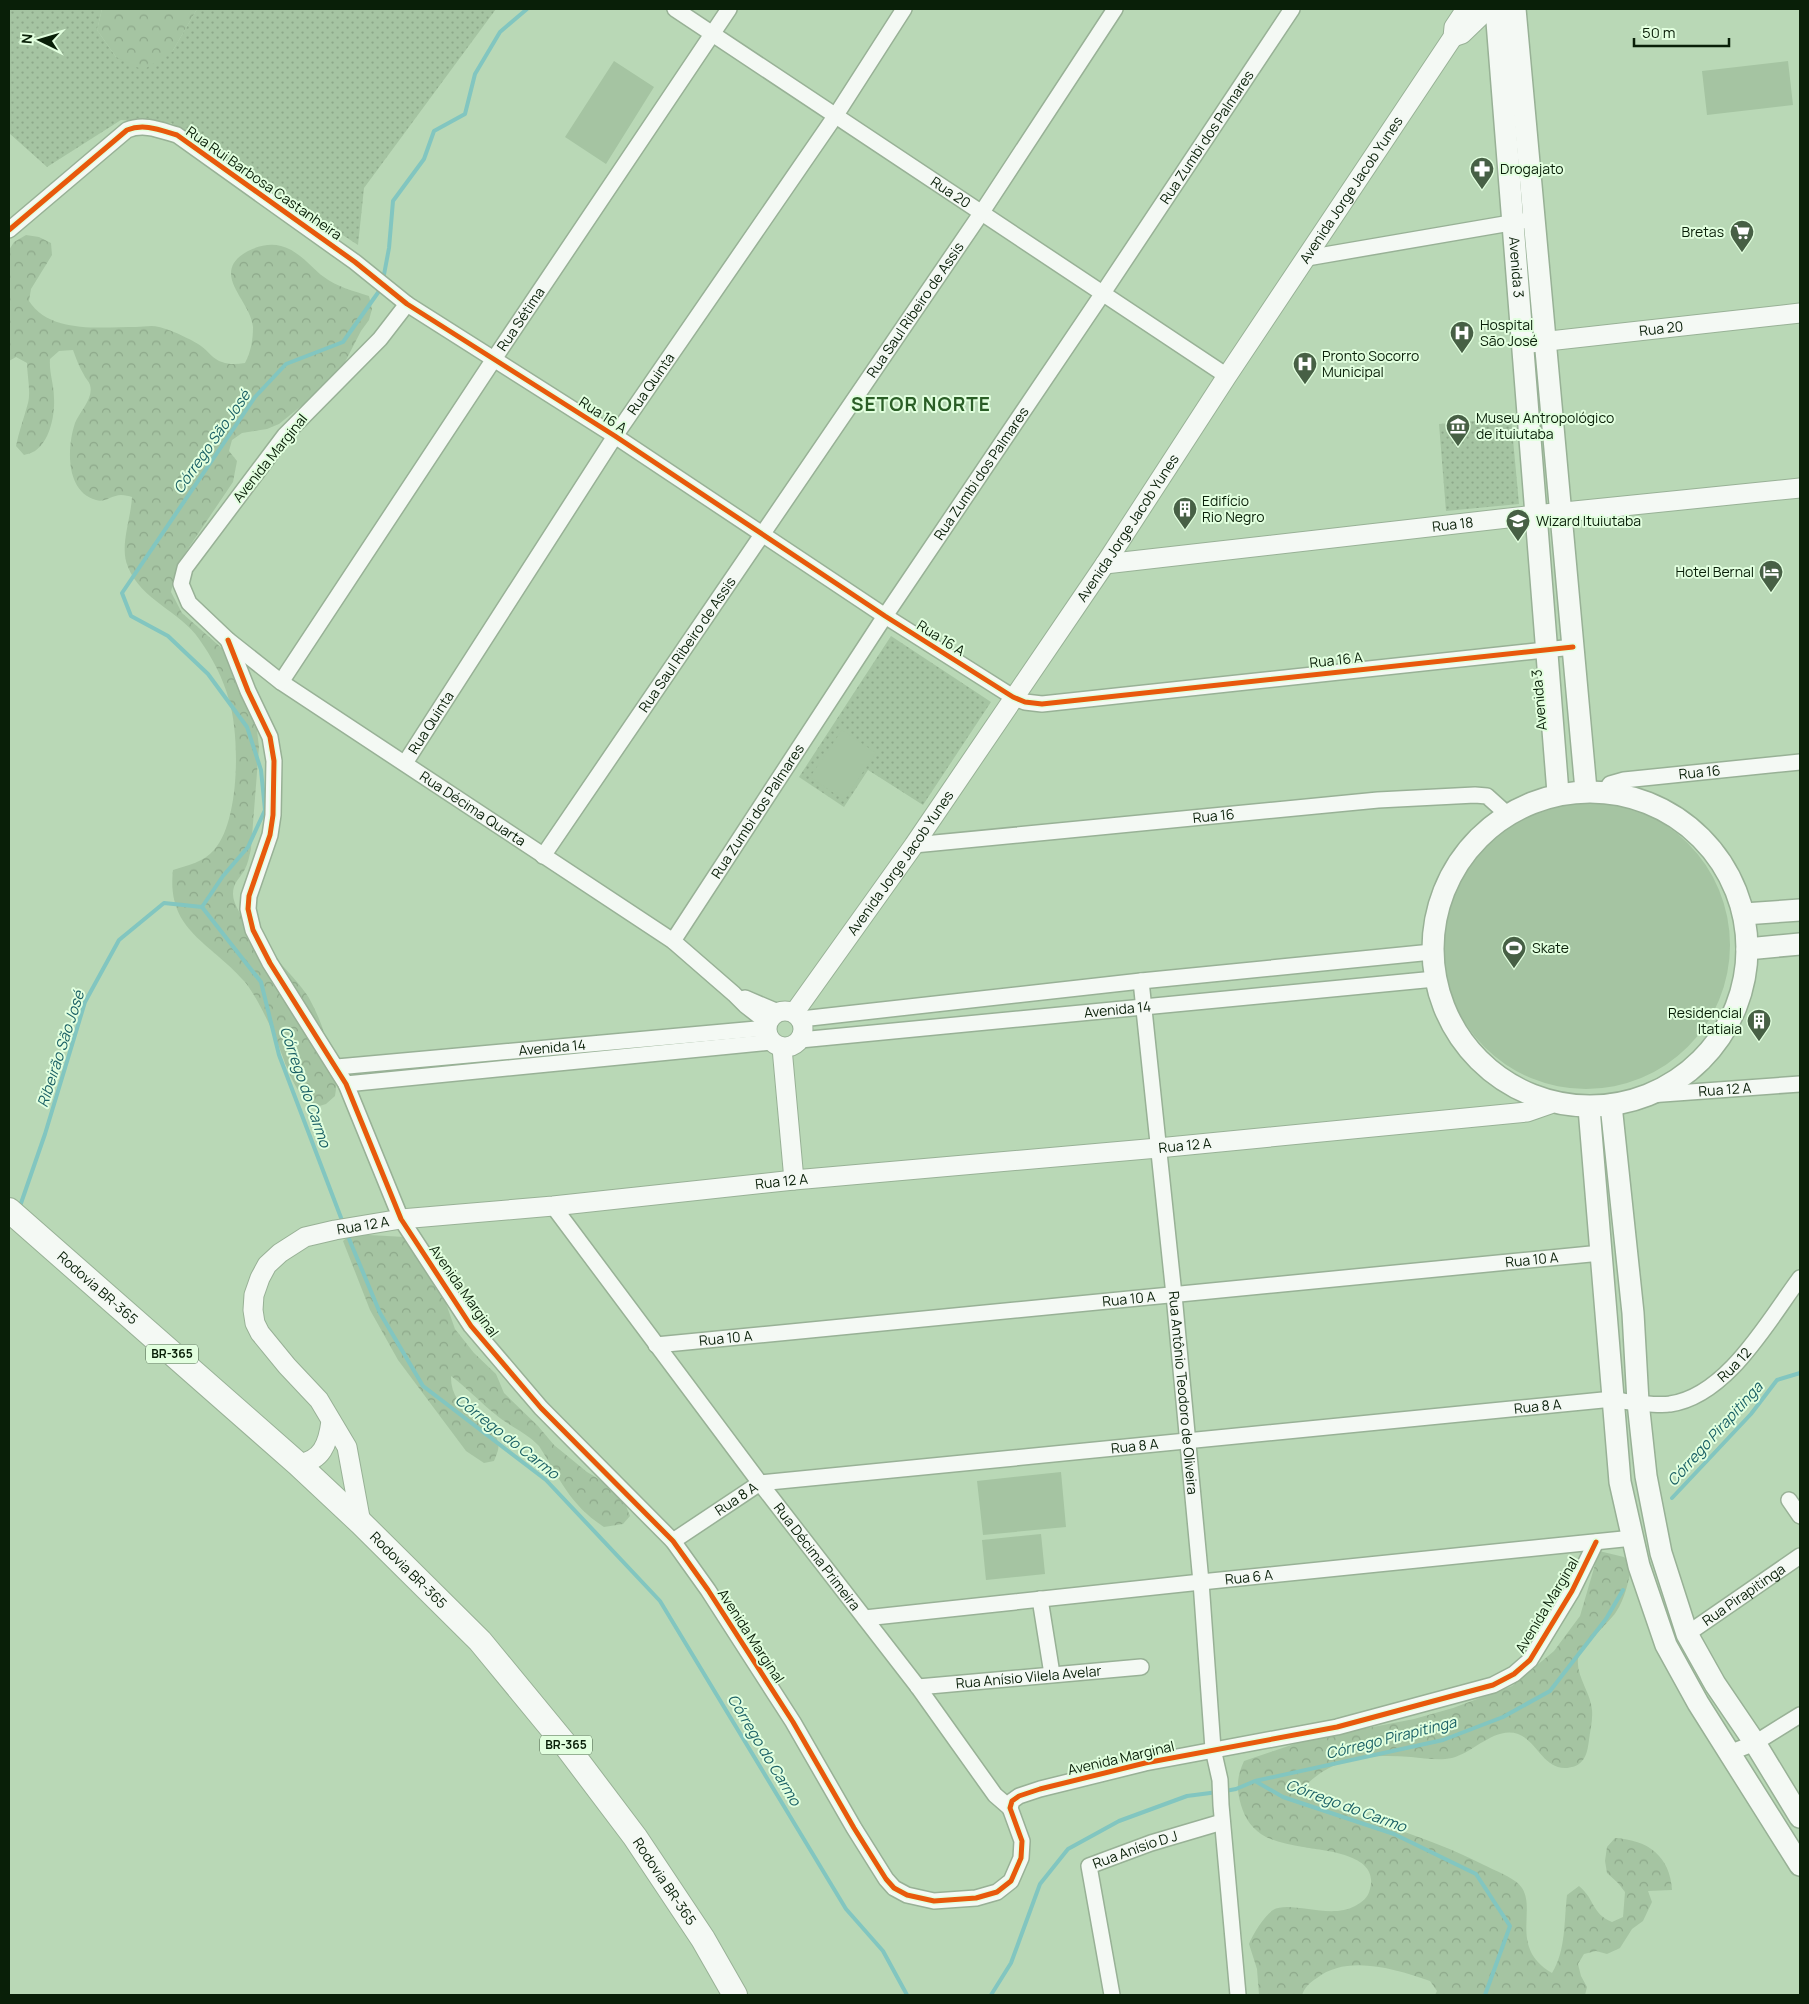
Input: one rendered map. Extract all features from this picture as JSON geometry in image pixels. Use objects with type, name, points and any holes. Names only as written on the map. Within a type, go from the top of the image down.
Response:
[{"type":"main road","name":"Avenida 3","points":[[1496,9],[1558,793]]},
{"type":"main road","name":"Avenida 3","points":[[1515,9],[1573,647],[1595,791]]},
{"type":"main road","points":[[1595,791],[1629,795],[1669,811],[1703,838],[1729,873],[1744,914],[1748,948],[1739,993],[1720,1037],[1689,1071],[1649,1095],[1611,1105],[1589,1108],[1550,1104],[1511,1086],[1478,1060],[1451,1022],[1435,979],[1432,952],[1441,898],[1467,850],[1507,814],[1558,793],[1595,791]]},
{"type":"main road","points":[[1744,914],[1800,910]]},
{"type":"main road","points":[[1748,948],[1800,944]]},
{"type":"main road","points":[[1611,1105],[1633,1313],[1638,1402],[1646,1476],[1660,1553],[1688,1634],[1715,1684],[1755,1743],[1800,1817]]},
{"type":"main road","points":[[1589,1108],[1620,1482],[1639,1566],[1666,1645],[1698,1703],[1800,1865]]},
{"type":"main road","name":"Rodovia BR-365","points":[[9,1210],[298,1464],[361,1523],[480,1641],[564,1743],[636,1837],[703,1939],[735,1995]]},
{"type":"street","name":"Rua 20","points":[[674,9],[713,33],[1227,376]]},
{"type":"street","name":"Rua Sétima","points":[[282,682],[494,359],[729,9]]},
{"type":"street","name":"Rua Quinta","points":[[405,763],[615,436],[836,115],[904,9]]},
{"type":"street","name":"Rua Saul Ribeiro de Assis","points":[[543,856],[982,212],[1116,9]]},
{"type":"street","name":"Rua Zumbi dos Palmares","points":[[673,941],[885,616],[1292,9]]},
{"type":"street","name":"Avenida Jorge Jacob Yunes","points":[[780,1026],[914,845],[1105,564],[1227,376],[1453,37],[1454,27],[1466,9]]},
{"type":"street","name":"Avenida Jorge Jacob Yunes","points":[[1453,37],[1462,34],[1488,9]]},
{"type":"street","name":"Rua Rui Barbosa Castanheira","points":[[10,228],[127,130],[139,126],[177,135],[386,286]]},
{"type":"street","points":[[1307,258],[1534,219]]},
{"type":"street","name":"Rua 16 A","points":[[386,286],[407,304],[615,436],[885,616],[1013,698],[1025,702],[1042,704],[1573,647]]},
{"type":"street","name":"Avenida Marginal","points":[[189,602],[181,584],[185,568],[284,435],[380,339],[407,304]]},
{"type":"street","name":"Rua 20","points":[[1522,344],[1800,312]]},
{"type":"street","name":"Rua 18","points":[[1105,564],[1561,512],[1800,488]]},
{"type":"street","name":"Rua Décima Quarta","points":[[189,602],[228,640],[282,682],[673,941],[734,994],[780,1026]]},
{"type":"street","name":"Avenida Marginal","points":[[228,640],[248,691],[270,737],[274,761],[273,815],[270,835],[250,896],[248,909],[253,930],[270,963],[337,1066],[401,1220],[471,1326],[541,1408],[673,1541],[708,1590],[782,1705],[854,1828],[886,1879],[894,1888],[907,1895],[934,1900],[976,1898],[997,1892],[1011,1881],[1021,1858],[1022,1841],[1010,1808],[1012,1801],[1018,1796],[1145,1763],[1337,1727],[1493,1685],[1514,1674],[1530,1660],[1572,1591],[1596,1542]]},
{"type":"street","name":"Rua 16","points":[[1595,791],[1624,780],[1800,762]]},
{"type":"street","name":"Rua 16","points":[[914,845],[1378,800],[1487,796],[1507,814]]},
{"type":"street","name":"Avenida 14","points":[[346,1084],[780,1026],[1141,981],[1432,952]]},
{"type":"street","name":"Avenida 14","points":[[780,1026],[794,1045],[800,1040],[1435,979]]},
{"type":"street","name":"Rua Antônio Teodoro de Oliveira","points":[[1141,981],[1174,1294],[1201,1582],[1214,1749],[1220,1780],[1222,1822],[1238,1995]]},
{"type":"street","points":[[780,1026],[794,1180]]},
{"type":"street","name":"Avenida 14","points":[[337,1066],[780,1026]]},
{"type":"street","name":"Rua 12 A","points":[[1649,1095],[1800,1084]]},
{"type":"street","name":"Rua 12 A","points":[[361,1523],[347,1447],[319,1400],[287,1366],[260,1333],[255,1323],[253,1310],[254,1295],[267,1265],[280,1253],[305,1237],[335,1230],[401,1220],[794,1180],[1158,1148],[1527,1112],[1550,1104]]},
{"type":"street","name":"Rua Décima Primeira","points":[[553,1206],[760,1483],[918,1687],[995,1795],[1010,1808]]},
{"type":"street","name":"Rua 10 A","points":[[656,1345],[1601,1253]]},
{"type":"street","name":"Rua 12","points":[[1613,1399],[1625,1402],[1669,1404],[1686,1400],[1707,1390],[1725,1376],[1740,1359],[1800,1278]]},
{"type":"street","name":"Rua 8 A","points":[[673,1541],[760,1483],[1613,1399]]},
{"type":"street","points":[[298,1464],[313,1460],[324,1448],[330,1434],[331,1421]]},
{"type":"street","points":[[1789,1500],[1800,1516]]},
{"type":"street","name":"Rua 6 A","points":[[865,1618],[1633,1538]]},
{"type":"street","name":"Rua Pirapitinga","points":[[1688,1634],[1800,1556]]},
{"type":"street","points":[[1040,1599],[1052,1674]]},
{"type":"street","name":"Rua Anísio Vilela Avelar","points":[[918,1687],[1141,1667]]},
{"type":"street","points":[[1730,1753],[1755,1743],[1800,1714]]},
{"type":"street","name":"Rua Anísio D J","points":[[1112,1995],[1088,1866],[1150,1843],[1222,1822]]},
{"type":"green space","points":[[9,9],[102,9],[97,30],[116,57],[172,52],[197,9],[496,9],[364,188],[358,245],[171,123],[121,120],[47,167],[9,133]]},
{"type":"green space","points":[[102,9],[197,9],[172,52],[143,70],[116,57],[97,30]]},
{"type":"green space","points":[[614,61],[654,87],[606,164],[565,137]]},
{"type":"green space","points":[[1788,61],[1793,105],[1707,115],[1702,71]]},
{"type":"green space","points":[[26,235],[39,237],[51,243],[52,255],[31,289],[29,301],[38,312],[63,324],[77,326],[159,327],[175,332],[192,341],[219,361],[228,364],[245,363],[253,336],[251,317],[231,278],[232,268],[237,259],[248,251],[268,245],[288,248],[334,283],[369,296],[372,309],[369,320],[361,331],[344,364],[320,391],[279,424],[267,429],[242,433],[232,440],[229,451],[237,461],[233,482],[177,565],[171,592],[182,613],[233,658],[256,722],[259,747],[251,849],[244,871],[235,884],[233,894],[243,918],[301,987],[316,1012],[322,1026],[336,1080],[335,1096],[326,1104],[313,1108],[305,1100],[288,1071],[271,1028],[249,987],[232,968],[194,934],[184,922],[177,908],[173,891],[173,870],[195,863],[210,854],[223,837],[229,819],[233,799],[236,756],[233,716],[227,692],[213,660],[199,639],[182,621],[142,588],[128,567],[125,542],[132,497],[121,495],[99,501],[86,495],[79,488],[74,478],[70,456],[72,433],[91,390],[73,350],[59,351],[50,359],[54,405],[52,420],[44,441],[35,451],[24,455],[16,446],[28,403],[29,388],[27,363],[16,357],[9,361],[9,250],[14,242]]},
{"type":"green space","points":[[1511,418],[1519,504],[1446,511],[1439,424]]},
{"type":"green space","points":[[891,636],[991,702],[923,805],[868,770],[844,807],[799,777]]},
{"type":"green space","points":[[842,730],[876,753],[844,800],[810,777]]},
{"type":"green space","points":[[1586,801],[1614,804],[1641,812],[1654,818],[1688,843],[1713,877],[1719,890],[1727,917],[1730,945],[1727,973],[1719,1000],[1713,1013],[1688,1047],[1654,1072],[1641,1078],[1614,1086],[1586,1089],[1558,1086],[1531,1078],[1518,1072],[1484,1047],[1459,1013],[1453,1000],[1445,973],[1442,945],[1445,917],[1453,890],[1459,877],[1484,843],[1518,818],[1531,812],[1558,804]]},
{"type":"green space","points":[[351,1234],[405,1237],[436,1275],[455,1329],[474,1353],[496,1374],[504,1393],[538,1426],[554,1445],[587,1472],[622,1496],[630,1516],[623,1524],[604,1527],[592,1519],[567,1491],[539,1446],[495,1414],[451,1376],[457,1399],[464,1408],[489,1427],[495,1434],[498,1442],[498,1450],[494,1461],[484,1463],[466,1451],[398,1360],[370,1310],[343,1241]]},
{"type":"green space","points":[[1061,1472],[1066,1527],[983,1535],[977,1481]]},
{"type":"green space","points":[[1041,1534],[1045,1574],[986,1580],[982,1540]]},
{"type":"green space","points":[[1599,1551],[1624,1557],[1632,1566],[1622,1602],[1578,1659],[1579,1672],[1589,1697],[1592,1714],[1587,1751],[1580,1763],[1570,1768],[1557,1767],[1545,1759],[1525,1738],[1518,1734],[1509,1733],[1493,1737],[1460,1755],[1447,1759],[1383,1756],[1343,1762],[1319,1774],[1308,1783],[1311,1795],[1330,1806],[1439,1845],[1500,1872],[1515,1881],[1523,1890],[1526,1900],[1527,1937],[1530,1950],[1538,1962],[1552,1973],[1557,1964],[1562,1945],[1567,1895],[1579,1886],[1605,1918],[1612,1922],[1623,1917],[1625,1892],[1607,1873],[1605,1861],[1607,1847],[1615,1838],[1638,1842],[1655,1852],[1667,1868],[1672,1890],[1648,1891],[1652,1902],[1643,1921],[1632,1929],[1620,1948],[1607,1954],[1596,1951],[1584,1954],[1578,1964],[1581,1976],[1587,1987],[1585,1995],[1435,1995],[1437,1991],[1430,1981],[1387,1968],[1357,1965],[1329,1971],[1310,1983],[1302,1995],[1259,1995],[1257,1969],[1249,1944],[1266,1916],[1273,1910],[1289,1907],[1323,1911],[1345,1910],[1355,1906],[1366,1897],[1370,1889],[1371,1877],[1367,1868],[1359,1861],[1348,1856],[1279,1842],[1257,1831],[1247,1819],[1239,1799],[1238,1782],[1244,1761],[1306,1740],[1414,1719],[1453,1708],[1512,1686],[1554,1651],[1580,1616]]},
{"type":"waterway","name":"Córrego São José","points":[[383,280],[389,248],[393,201],[424,159],[434,131],[465,114],[475,74],[500,32],[527,9]]},
{"type":"waterway","name":"Córrego São José","points":[[202,907],[223,876],[248,847],[265,810],[261,770],[247,727],[208,674],[168,636],[131,616],[122,593],[255,397],[286,364],[343,342],[382,287]]},
{"type":"waterway","name":"Ribeirão São José","points":[[19,1209],[45,1134],[85,1002],[119,940],[164,903],[202,907]]},
{"type":"waterway","name":"Córrego do Carmo","points":[[202,907],[261,982],[279,1055],[343,1223]]},
{"type":"waterway","name":"Córrego do Carmo","points":[[347,1234],[380,1313],[423,1386],[546,1480],[660,1601],[846,1909],[883,1951],[907,1995]]},
{"type":"waterway","name":"Córrego Pirapitinga","points":[[1672,1498],[1751,1414],[1777,1380],[1800,1373]]},
{"type":"waterway","name":"Córrego Pirapitinga","points":[[1225,1791],[1236,1789],[1255,1781],[1443,1740],[1503,1717],[1550,1691],[1606,1619],[1623,1590]]},
{"type":"waterway","name":"Córrego do Carmo","points":[[1255,1781],[1283,1797],[1394,1834],[1476,1874],[1510,1926],[1485,1995]]},
{"type":"waterway","name":"Córrego do Carmo","points":[[991,1995],[1011,1963],[1040,1884],[1068,1849],[1119,1821],[1187,1796],[1218,1792]]},
{"type":"cycle path","points":[[9,230],[127,130],[146,127],[177,135],[355,262],[407,304],[615,436],[885,616],[1013,697],[1025,702],[1042,704],[1573,647]]},
{"type":"cycle path","points":[[228,640],[248,691],[270,737],[274,761],[273,815],[270,835],[249,896],[248,909],[253,930],[270,963],[346,1084],[401,1219],[471,1326],[541,1408],[673,1541],[708,1590],[793,1722],[854,1828],[886,1879],[894,1888],[907,1895],[934,1901],[976,1898],[997,1892],[1011,1881],[1021,1858],[1022,1841],[1010,1808],[1012,1801],[1019,1796],[1145,1763],[1337,1727],[1493,1685],[1514,1674],[1530,1660],[1572,1591],[1596,1542]]},
{"type":"place","name":"Drogajato","points":[[1482,190]]},
{"type":"place","name":"Bretas","points":[[1742,253]]},
{"type":"place","name":"Hospital São José","points":[[1462,354]]},
{"type":"place","name":"Pronto Socorro Municipal","points":[[1305,385]]},
{"type":"place","name":"Museu Antropológico de ituiutaba","points":[[1458,447]]},
{"type":"place","name":"Edifício Rio Negro","points":[[1185,530]]},
{"type":"place","name":"Wizard Ituiutaba","points":[[1518,542]]},
{"type":"place","name":"Hotel Bernal","points":[[1771,593]]},
{"type":"place","name":"Skate","points":[[1514,969]]},
{"type":"place","name":"Residencial Itatiaia","points":[[1759,1042]]},
{"type":"district","name":"SETOR NORTE","points":[[921,404]]}]
